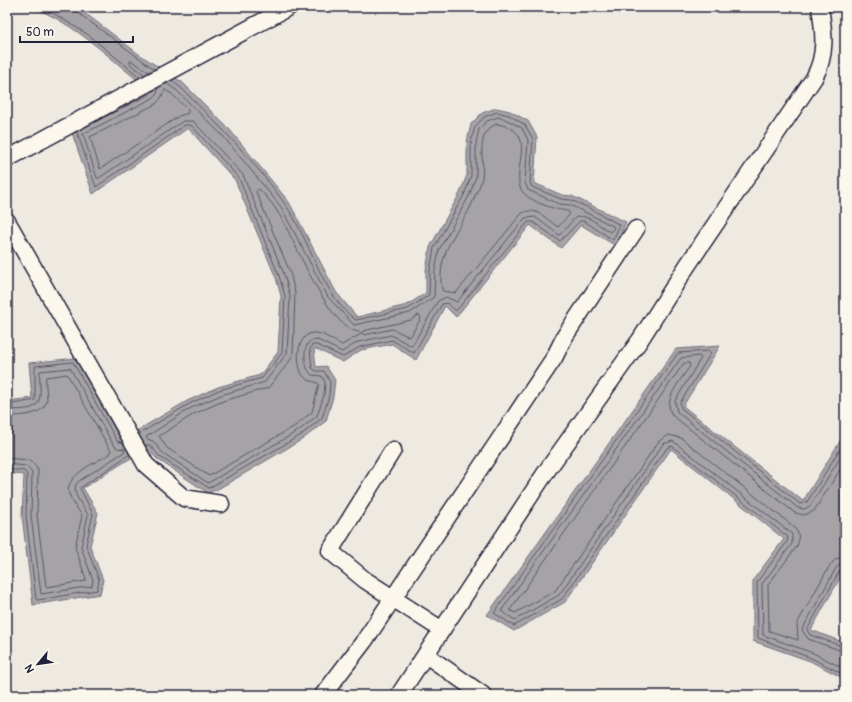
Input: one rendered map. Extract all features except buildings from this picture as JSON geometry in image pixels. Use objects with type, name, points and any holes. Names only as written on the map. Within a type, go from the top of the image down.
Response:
[{"type":"street","points":[[7,159],[289,7]]},
{"type":"street","points":[[399,695],[548,469],[640,340],[687,266],[814,78],[823,58],[824,44],[820,7]]},
{"type":"street","points":[[7,221],[146,465],[184,498],[221,504]]},
{"type":"street","points":[[323,695],[365,640],[549,365],[565,336],[636,229]]},
{"type":"street","points":[[393,450],[330,551],[365,580],[442,630]]},
{"type":"street","points":[[426,655],[483,695]]},
{"type":"water","points":[[31,7],[77,7],[140,55],[182,82],[230,130],[289,202],[336,292],[357,317],[407,305],[426,293],[426,270],[430,247],[460,193],[467,175],[467,142],[471,124],[482,113],[496,108],[510,111],[528,121],[537,137],[534,183],[562,195],[572,196],[626,222],[616,246],[581,225],[561,248],[530,225],[456,317],[445,306],[416,360],[392,344],[361,350],[343,362],[314,348],[316,367],[326,366],[335,380],[333,397],[326,421],[303,439],[218,489],[208,493],[157,459],[147,448],[83,488],[98,513],[90,546],[103,580],[100,594],[33,605],[22,516],[24,475],[7,473],[7,401],[32,398],[29,363],[76,358],[121,440],[187,401],[218,387],[260,375],[278,352],[281,296],[276,278],[235,180],[188,128],[93,194],[71,130],[150,90],[78,33],[47,14]]},
{"type":"water","points":[[720,346],[683,406],[803,501],[845,433],[845,569],[811,630],[845,643],[845,679],[810,661],[753,641],[753,580],[784,539],[671,449],[565,602],[514,631],[487,615],[676,349]]}]
